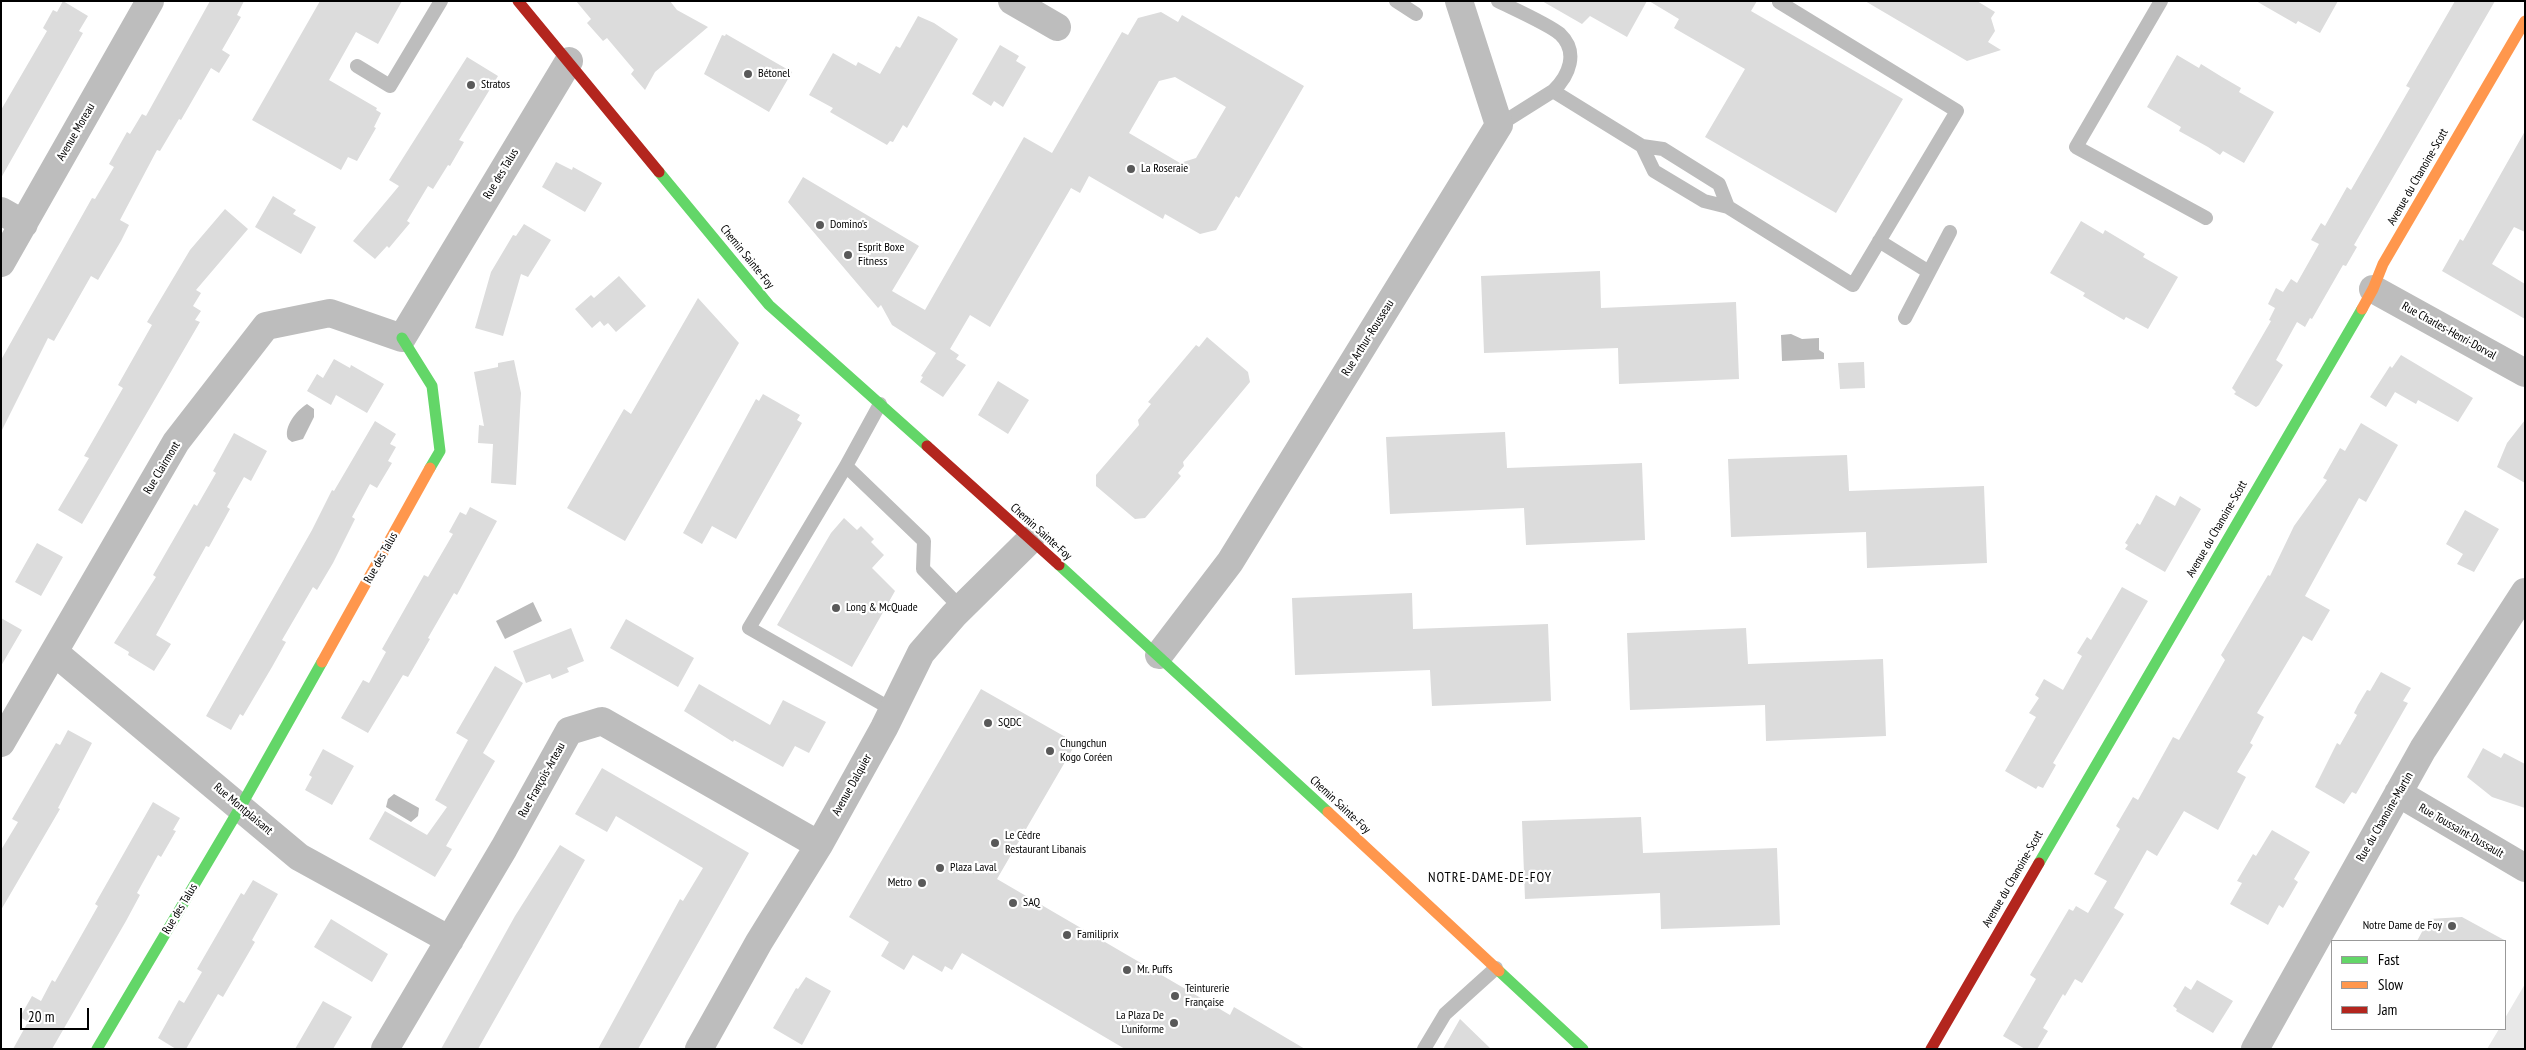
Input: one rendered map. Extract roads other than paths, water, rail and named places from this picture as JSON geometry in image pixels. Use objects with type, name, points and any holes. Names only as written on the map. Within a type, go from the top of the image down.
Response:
[{"type":"street","name":"Avenue Moreau","points":[[1,263],[12,217],[150,1]]},
{"type":"street","name":"Chemin Sainte-Foy","points":[[518,1],[768,305],[1159,655],[1583,1049]]},
{"type":"street","points":[[1012,1],[1057,27]]},
{"type":"street","points":[[1459,1],[1499,125]]},
{"type":"street","name":"Avenue du Chanoine-Scott","points":[[1930,1049],[2525,21]]},
{"type":"street","name":"Rue des Talus","points":[[97,1049],[241,806],[440,451],[432,386],[402,338],[569,61]]},
{"type":"street","name":"Rue Arthur-Rousseau","points":[[1159,655],[1230,562],[1499,125]]},
{"type":"street","name":"Rue Charles-Henri-Dorval","points":[[2372,288],[2525,373]]},
{"type":"street","name":"Rue Clairmont","points":[[1,743],[176,442],[266,326],[330,313],[402,338]]},
{"type":"street","name":"Avenue Dalquier","points":[[706,1046],[759,942],[819,845],[893,710],[921,653],[961,608],[1030,540]]},
{"type":"street","name":"Rue du Chanoine-Martin","points":[[2255,1049],[2398,793],[2525,592]]},
{"type":"street","name":"Rue Montplaisant","points":[[54,652],[241,806],[299,857],[450,940]]},
{"type":"street","name":"Rue François-Arteau","points":[[385,1049],[450,940],[569,731],[602,721],[819,845]]},
{"type":"street","name":"Rue Toussaint-Dussault","points":[[2398,793],[2525,868]]},
{"type":"lane","points":[[356,66],[390,86],[441,1]]},
{"type":"lane","points":[[1396,1],[1416,14]]},
{"type":"lane","points":[[1498,1],[1560,34],[1570,48],[1571,65],[1563,82],[1553,92],[1499,125]]},
{"type":"lane","points":[[2161,1],[2076,147],[2206,218]]},
{"type":"lane","points":[[1642,146],[1654,171],[1704,201],[1728,207],[1853,286],[1958,111],[1779,2]]},
{"type":"lane","points":[[1553,92],[1642,146],[1663,149],[1719,184],[1728,207]]},
{"type":"lane","points":[[1905,318],[1950,232]]},
{"type":"lane","points":[[1879,241],[1930,272]]},
{"type":"lane","points":[[880,404],[846,466],[750,628],[893,710]]},
{"type":"lane","points":[[846,466],[924,540],[923,570],[961,608]]},
{"type":"lane","points":[[1424,1049],[1445,1014],[1496,968]]},
{"type":"place","name":"Bétonel","points":[[748,74]]},
{"type":"place","name":"Stratos","points":[[471,85]]},
{"type":"place","name":"La Roseraie","points":[[1131,169]]},
{"type":"place","name":"Domino's","points":[[820,225]]},
{"type":"place","name":"Esprit Boxe Fitness","points":[[848,255]]},
{"type":"place","name":"Long & McQuade","points":[[836,608]]},
{"type":"place","name":"SQDC","points":[[988,723]]},
{"type":"place","name":"Chungchun Kogo Coréen","points":[[1050,751]]},
{"type":"place","name":"Le Cèdre Restaurant Libanais","points":[[995,843]]},
{"type":"place","name":"Plaza Laval","points":[[940,868]]},
{"type":"place","name":"Metro","points":[[922,883]]},
{"type":"place","name":"SAQ","points":[[1013,903]]},
{"type":"place","name":"Notre Dame de Foy","points":[[2452,926]]},
{"type":"place","name":"Familiprix","points":[[1067,935]]},
{"type":"place","name":"Mr. Puffs","points":[[1127,970]]},
{"type":"place","name":"Teinturerie Française","points":[[1175,996]]},
{"type":"place","name":"La Plaza De L’uniforme","points":[[1174,1023]]},
{"type":"district","name":"NOTRE-DAME-DE-FOY","points":[[1490,878]]}]
